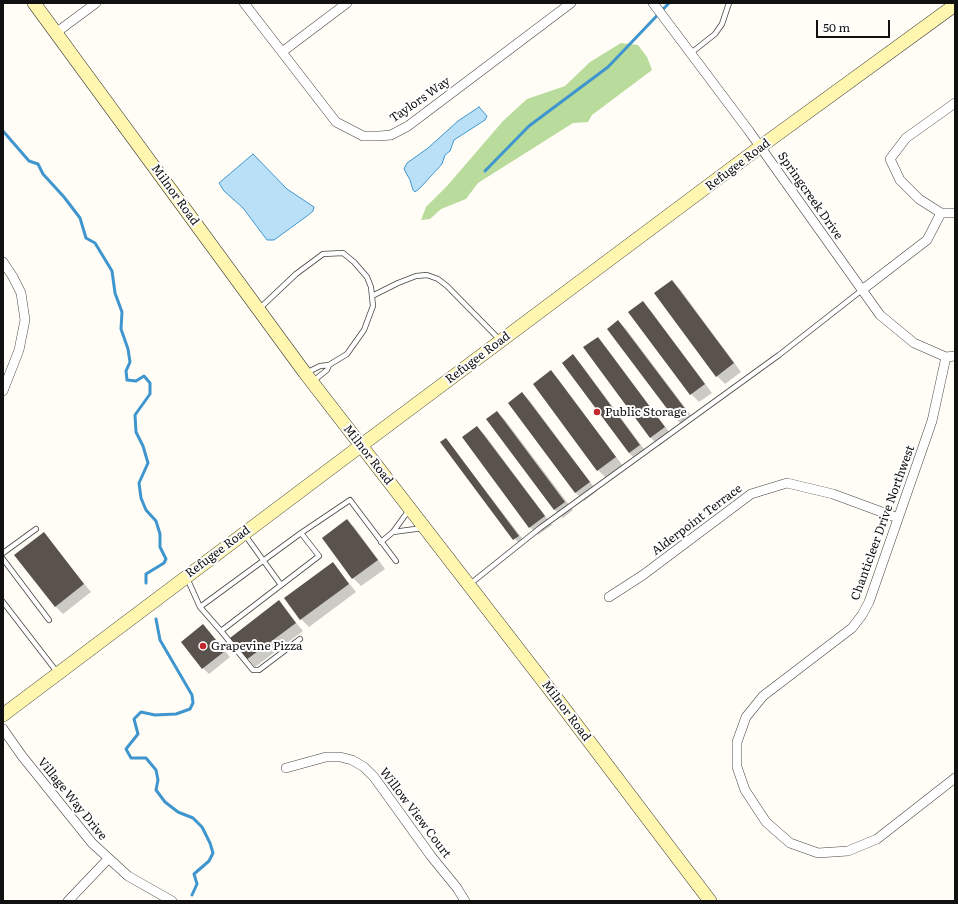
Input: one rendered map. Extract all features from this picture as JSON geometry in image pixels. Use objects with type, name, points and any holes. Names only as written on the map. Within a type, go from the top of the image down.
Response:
[{"type":"main road","name":"Milnor Road","points":[[34,3],[57,32],[258,310],[360,446],[469,585],[710,901]]},
{"type":"main road","name":"Refugee Road","points":[[3,715],[186,576],[760,147],[955,4]]},
{"type":"street","points":[[57,32],[96,3]]},
{"type":"street","name":"Taylors Way","points":[[244,3],[336,122],[363,136],[391,135],[408,126],[571,3]]},
{"type":"street","points":[[282,52],[347,3]]},
{"type":"street","name":"Springcreek Drive","points":[[653,4],[760,147],[880,316],[914,343],[950,356]]},
{"type":"street","points":[[955,103],[906,138],[890,160],[900,180],[919,199],[941,213],[955,213]]},
{"type":"street","points":[[862,290],[928,240],[941,213]]},
{"type":"street","points":[[3,262],[21,293],[25,320],[18,350],[3,391]]},
{"type":"street","name":"Chanticleer Drive Northwest","points":[[950,356],[932,421],[869,602],[862,615],[852,628],[763,696],[746,718],[737,742],[737,766],[745,790],[766,822],[790,843],[818,853],[848,851],[877,839],[955,778]]},
{"type":"street","name":"Alderpoint Terrace","points":[[609,597],[642,576],[751,494],[787,483],[833,494],[898,518]]},
{"type":"street","name":"Village Way Drive","points":[[3,729],[76,825],[108,859],[128,876],[172,901]]},
{"type":"street","name":"Willow View Court","points":[[286,768],[326,757],[340,757],[352,760],[364,767],[374,777],[465,901]]},
{"type":"street","points":[[68,901],[108,859]]},
{"type":"lane","points":[[691,53],[714,34],[722,24],[729,3]]},
{"type":"lane","points":[[258,310],[296,274],[316,257],[323,254],[333,252],[343,253],[354,262],[367,277],[371,287],[373,306],[364,330],[347,354],[329,365],[320,366],[309,378]]},
{"type":"lane","points":[[372,296],[398,282],[416,276],[427,275],[438,279],[447,286],[501,341]]},
{"type":"lane","points":[[469,585],[540,528],[773,360],[862,290]]},
{"type":"lane","points":[[309,378],[327,370],[329,365]]},
{"type":"lane","points":[[200,607],[262,560],[350,500],[396,561]]},
{"type":"lane","points":[[381,542],[393,532],[409,509]]},
{"type":"lane","points":[[393,532],[425,528]]},
{"type":"lane","points":[[3,553],[36,529]]},
{"type":"lane","points":[[244,533],[281,585]]},
{"type":"lane","points":[[221,631],[319,556],[302,533]]},
{"type":"lane","points":[[3,559],[49,620]]},
{"type":"lane","points":[[186,576],[200,607],[253,670],[259,670],[300,639]]},
{"type":"lane","points":[[3,602],[58,673]]},
{"type":"green space","points":[[621,43],[638,45],[647,57],[652,70],[592,115],[588,122],[573,123],[478,183],[466,199],[441,209],[430,219],[421,220],[426,207],[447,186],[503,121],[527,99],[565,86],[590,62]]},
{"type":"water","points":[[479,107],[487,116],[485,120],[454,140],[450,151],[445,155],[442,164],[415,192],[404,169],[407,163],[428,148],[458,121]]},
{"type":"water","points":[[253,154],[287,189],[314,207],[313,211],[307,216],[274,240],[267,240],[243,208],[224,191],[219,183]]},
{"type":"building","points":[[672,280],[734,363],[716,377],[654,293]]},
{"type":"building","points":[[643,301],[705,384],[690,395],[628,312]]},
{"type":"building","points":[[618,320],[686,410],[674,418],[607,329]]},
{"type":"building","points":[[598,337],[665,427],[650,438],[583,347]]},
{"type":"building","points":[[573,354],[640,445],[629,453],[562,363]]},
{"type":"building","points":[[551,370],[616,457],[597,471],[533,384]]},
{"type":"building","points":[[522,392],[590,482],[575,493],[508,403]]},
{"type":"building","points":[[497,411],[565,502],[554,510],[486,419]]},
{"type":"building","points":[[477,426],[545,516],[529,528],[462,437]]},
{"type":"building","points":[[446,438],[519,536],[513,540],[440,442]]},
{"type":"building","points":[[347,519],[378,560],[352,579],[322,538]]},
{"type":"building","points":[[44,532],[84,584],[55,607],[14,555]]},
{"type":"building","points":[[333,562],[349,584],[300,620],[284,598]]},
{"type":"building","points":[[279,600],[296,623],[246,660],[230,638]]},
{"type":"building","name":"Grapevine Pizza","points":[[203,624],[225,651],[202,669],[181,642]]},
{"type":"waterway","points":[[485,171],[529,126],[608,67],[669,3]]},
{"type":"waterway","points":[[3,131],[29,161],[38,164],[43,174],[64,197],[80,218],[86,238],[95,243],[112,271],[115,293],[122,312],[121,329],[128,349],[130,362],[126,371],[127,380],[136,381],[144,376],[150,383],[150,394],[135,415],[136,432],[143,446],[148,463],[139,483],[141,498],[146,510],[156,521],[160,534],[160,547],[166,559],[164,563],[146,574],[146,583]]},
{"type":"waterway","points":[[156,619],[160,640],[192,695],[193,703],[190,709],[176,714],[155,715],[141,712],[134,719],[138,734],[126,749],[131,758],[146,758],[156,770],[158,780],[156,790],[165,802],[178,812],[193,818],[202,827],[210,843],[213,853],[209,861],[194,874],[197,884],[192,895]]},
{"type":"place","name":"Public Storage","points":[[597,412]]},
{"type":"place","name":"Grapevine Pizza","points":[[203,646]]}]
